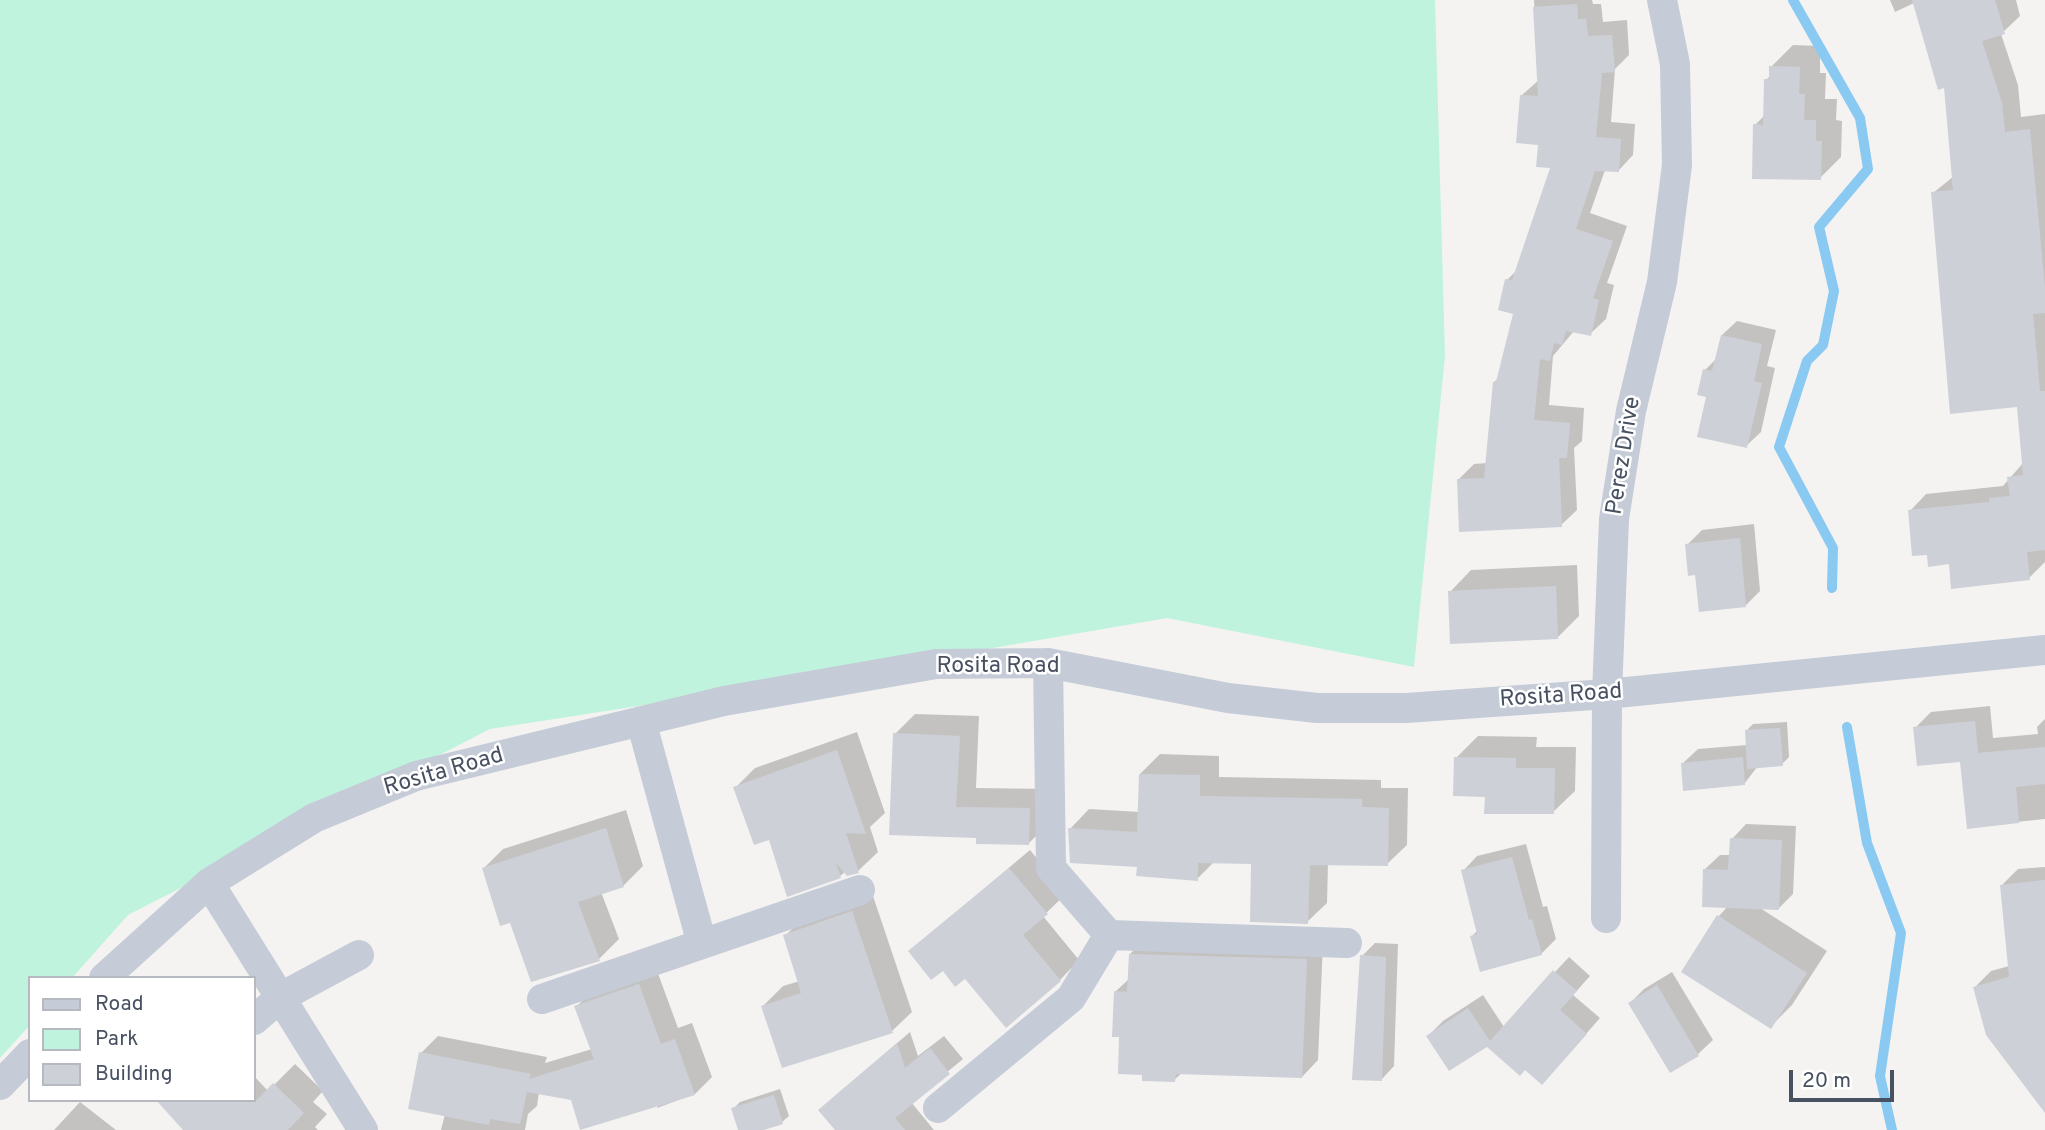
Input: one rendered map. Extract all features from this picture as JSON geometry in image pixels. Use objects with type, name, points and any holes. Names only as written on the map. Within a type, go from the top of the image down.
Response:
[{"type":"street","name":"Perez Drive","points":[[1606,918],[1607,694],[1614,519],[1630,411],[1662,282],[1677,165],[1675,64],[1662,0]]},
{"type":"street","name":"Rosita Road","points":[[106,976],[209,883],[314,818],[416,776],[724,701],[936,664],[1048,663],[1228,698],[1317,708],[1406,708],[1607,694],[2045,650]]},
{"type":"street","points":[[1048,663],[1051,868],[1109,935],[1347,943]]},
{"type":"street","points":[[641,721],[702,944]]},
{"type":"street","points":[[209,883],[363,1130]]},
{"type":"street","points":[[542,999],[860,890]]},
{"type":"street","points":[[938,1108],[1071,998],[1109,935]]},
{"type":"street","points":[[256,1018],[281,997],[359,955]]},
{"type":"street","points":[[0,1085],[28,1056]]},
{"type":"green space","points":[[0,0],[1435,0],[1445,356],[1414,667],[1167,618],[819,678],[490,729],[128,915],[74,976],[28,976],[28,1027],[0,1058]]},
{"type":"building","points":[[1912,0],[1995,0],[2005,34],[1982,41],[2002,103],[2005,132],[2030,129],[2045,288],[2045,313],[2033,314],[2040,391],[2045,391],[2045,550],[2027,552],[2030,580],[1951,589],[1949,564],[1928,567],[1927,555],[1912,556],[1908,510],[1989,502],[1989,498],[2010,496],[2007,477],[2023,475],[2017,407],[1950,414],[1931,192],[1953,190],[1944,88],[1938,90]]},
{"type":"building","points":[[1577,4],[1578,19],[1586,19],[1588,36],[1612,35],[1615,72],[1602,73],[1596,137],[1621,139],[1619,172],[1595,171],[1576,229],[1613,241],[1593,298],[1599,300],[1591,336],[1566,331],[1562,345],[1554,343],[1550,361],[1540,359],[1534,420],[1570,423],[1567,458],[1559,458],[1562,527],[1459,532],[1457,479],[1484,478],[1493,382],[1496,382],[1513,314],[1498,310],[1505,279],[1512,280],[1550,168],[1536,167],[1538,145],[1516,143],[1520,95],[1538,96],[1533,7]]},
{"type":"building","points":[[1769,66],[1800,67],[1799,94],[1805,94],[1804,120],[1816,120],[1816,141],[1822,141],[1821,180],[1752,179],[1753,124],[1763,125],[1764,79],[1769,79]]},
{"type":"building","points":[[1721,335],[1762,344],[1754,381],[1762,383],[1747,448],[1697,437],[1706,397],[1697,395],[1703,369],[1712,371]]},
{"type":"building","points":[[1740,538],[1746,607],[1699,612],[1695,575],[1688,576],[1685,544]]},
{"type":"building","points":[[1556,586],[1558,639],[1450,644],[1448,591]]},
{"type":"building","points":[[1975,721],[1978,753],[2045,747],[2045,784],[2016,787],[2019,823],[1967,829],[1960,762],[1917,766],[1913,727]]},
{"type":"building","points":[[1780,728],[1783,766],[1747,769],[1745,730]]},
{"type":"building","points":[[893,733],[960,736],[956,807],[1030,808],[1029,845],[976,844],[976,838],[889,835]]},
{"type":"building","points":[[837,750],[866,834],[846,833],[859,873],[847,876],[836,863],[841,878],[787,897],[769,840],[754,845],[733,787]]},
{"type":"building","points":[[1454,757],[1516,758],[1516,768],[1555,768],[1554,814],[1484,814],[1485,797],[1453,796]]},
{"type":"building","points":[[1743,757],[1745,785],[1683,791],[1681,763]]},
{"type":"building","points":[[1139,774],[1200,775],[1200,796],[1362,799],[1362,807],[1389,808],[1388,866],[1310,865],[1308,924],[1250,922],[1251,864],[1198,863],[1198,881],[1136,876],[1137,867],[1070,863],[1068,828],[1137,832]]},
{"type":"building","points":[[606,828],[624,887],[578,902],[600,961],[531,982],[510,923],[500,926],[482,868]]},
{"type":"building","points":[[1730,838],[1782,840],[1779,910],[1702,907],[1703,869],[1728,870]]},
{"type":"building","points":[[1512,857],[1529,920],[1532,919],[1542,955],[1480,972],[1470,936],[1477,934],[1461,870]]},
{"type":"building","points":[[1009,868],[1048,914],[1023,935],[1061,981],[1006,1028],[965,979],[955,987],[943,971],[931,980],[908,951]]},
{"type":"building","points":[[2045,880],[2045,1113],[1986,1035],[1973,987],[2009,977],[2000,885]]},
{"type":"building","points":[[852,911],[893,1033],[782,1068],[761,1006],[801,993],[783,935]]},
{"type":"building","points":[[1717,915],[1807,973],[1771,1029],[1681,972]]},
{"type":"building","points":[[1129,954],[1307,959],[1302,1078],[1176,1074],[1175,1082],[1142,1081],[1142,1075],[1118,1074],[1119,1037],[1112,1037],[1114,991],[1127,992]]},
{"type":"building","points":[[1360,955],[1386,957],[1382,1081],[1352,1080]]},
{"type":"building","points":[[1553,970],[1577,991],[1560,1010],[1587,1034],[1542,1085],[1525,1070],[1520,1076],[1487,1047],[1449,1071],[1426,1036],[1468,1008],[1490,1041]]},
{"type":"building","points":[[639,984],[661,1044],[675,1039],[695,1095],[580,1130],[571,1100],[527,1092],[520,1124],[490,1119],[489,1125],[408,1109],[419,1052],[531,1074],[529,1079],[594,1059],[574,1006]]},
{"type":"building","points":[[1657,985],[1699,1056],[1670,1073],[1628,1003]]},
{"type":"building","points":[[897,1043],[905,1068],[930,1048],[950,1074],[895,1118],[905,1130],[835,1130],[818,1110]]},
{"type":"building","points":[[273,1083],[304,1113],[288,1130],[183,1130],[158,1102],[256,1102]]},
{"type":"building","points":[[774,1095],[783,1124],[764,1130],[738,1130],[731,1108]]},
{"type":"waterway","points":[[1793,0],[1860,118],[1868,169],[1819,227],[1834,291],[1823,345],[1807,361],[1779,447],[1833,548],[1832,588]]},
{"type":"waterway","points":[[1847,727],[1867,843],[1901,933],[1880,1076],[1892,1130]]}]
